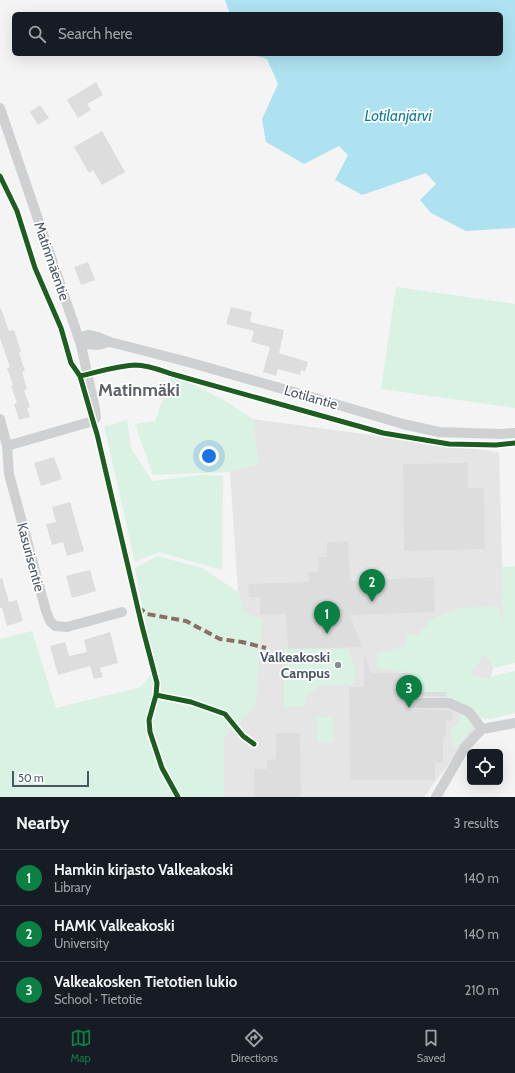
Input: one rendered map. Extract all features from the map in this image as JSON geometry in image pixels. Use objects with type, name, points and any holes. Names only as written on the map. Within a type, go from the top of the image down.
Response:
[{"type":"street","name":"Matinmäentie","points":[[0,108],[80,341],[96,418],[93,422],[7,446]]},
{"type":"street","name":"Lotilantie","points":[[80,341],[88,335],[98,337],[110,342],[195,364],[403,424],[439,432],[515,433]]},
{"type":"street","name":"Kasurisentie","points":[[0,419],[7,446],[9,474],[50,620],[55,626],[67,627],[122,612]]},
{"type":"street","points":[[413,703],[449,703],[469,712],[482,729]]},
{"type":"street","points":[[436,797],[465,747],[482,729],[515,723]]},
{"type":"shaded area","points":[[253,419],[499,452],[504,628],[486,653],[493,668],[480,722],[424,797],[224,797],[224,737],[251,711],[243,612],[238,592],[230,472],[258,464]]},
{"type":"green space","points":[[396,287],[515,304],[515,408],[381,389]]},
{"type":"green space","points":[[172,374],[224,400],[253,419],[258,464],[230,472],[153,475],[135,424],[155,421]]},
{"type":"green space","points":[[127,420],[131,448],[152,481],[202,475],[223,476],[222,570],[159,552],[135,562],[104,427]]},
{"type":"green space","points":[[157,556],[202,568],[238,592],[244,612],[262,619],[256,703],[251,711],[224,737],[224,797],[0,797],[0,639],[32,631],[56,708],[141,687],[154,670],[135,568]]},
{"type":"green space","points":[[515,566],[515,663],[493,668],[485,654],[470,674],[483,678],[515,671],[515,713],[491,719],[480,718],[466,704],[446,700],[446,692],[411,692],[410,672],[377,668],[377,654],[407,646],[407,634],[417,636],[431,620],[459,608],[498,606],[503,626],[502,567]]},
{"type":"green space","points":[[284,649],[348,649],[356,671],[353,685],[319,685],[307,697],[304,707],[284,707]]},
{"type":"green space","points":[[461,712],[467,716],[472,724],[470,731],[457,748],[454,746],[450,731],[458,724]]},
{"type":"green space","points":[[317,717],[334,717],[334,742],[317,742]]},
{"type":"water","name":"Lotilanjärvi","points":[[225,0],[515,0],[515,228],[466,231],[431,213],[420,200],[436,184],[426,173],[362,195],[335,180],[348,155],[339,146],[304,164],[266,142],[262,119],[278,84],[267,59],[257,56],[503,56],[503,12],[229,12]]},
{"type":"building","points":[[96,82],[103,95],[87,104],[91,110],[78,118],[67,100]]},
{"type":"building","points":[[40,105],[49,118],[38,125],[30,112]]},
{"type":"building","points":[[102,131],[125,172],[102,185],[93,170],[89,173],[74,147]]},
{"type":"building","points":[[88,262],[95,280],[81,285],[74,267]]},
{"type":"building","points":[[231,307],[252,312],[250,322],[284,330],[279,353],[308,362],[305,372],[301,370],[300,375],[278,369],[276,376],[263,372],[270,347],[251,342],[254,331],[226,324]]},
{"type":"building","points":[[1,308],[9,331],[14,330],[25,371],[22,372],[27,389],[24,390],[30,407],[27,408],[30,417],[19,420],[14,404],[17,403],[11,386],[13,385],[7,368],[10,367],[0,338]]},
{"type":"building","points":[[54,457],[62,479],[41,486],[34,463]]},
{"type":"building","points":[[468,463],[468,488],[484,488],[485,549],[404,551],[403,464]]},
{"type":"building","points":[[70,502],[84,551],[67,556],[63,542],[52,545],[46,524],[56,522],[52,507]]},
{"type":"building","points":[[348,541],[350,581],[434,577],[435,612],[350,615],[362,647],[288,649],[286,614],[260,615],[260,597],[249,597],[248,584],[309,582],[308,572],[319,572],[318,557],[327,557],[327,542]]},
{"type":"building","points":[[90,570],[96,591],[72,598],[66,576]]},
{"type":"building","points":[[2,578],[9,602],[17,600],[23,621],[7,626],[2,608],[0,608],[0,579]]},
{"type":"building","points":[[110,632],[118,663],[100,668],[103,677],[94,679],[90,666],[58,675],[50,646],[65,642],[69,656],[87,652],[84,640]]},
{"type":"building","points":[[364,656],[371,673],[408,673],[408,692],[446,692],[446,696],[409,698],[407,703],[408,707],[413,709],[448,710],[452,712],[453,720],[446,721],[446,737],[443,737],[443,763],[435,763],[435,780],[350,780],[349,687],[364,687]]},
{"type":"building","points":[[276,733],[300,733],[301,797],[254,797],[254,769],[267,769],[267,760],[276,759]]},
{"type":"marked path","points":[[138,607],[147,614],[186,621],[220,639],[242,642],[266,648]]},
{"type":"cycle path","points":[[0,176],[17,211],[35,268],[61,328],[71,363],[80,376],[97,434],[142,626],[157,683],[156,695],[149,720],[150,732],[162,768],[178,797]]},
{"type":"cycle path","points":[[80,376],[107,369],[135,365],[145,366],[383,433],[449,444],[496,445],[515,443]]},
{"type":"cycle path","points":[[156,695],[191,702],[225,714],[243,736],[254,744]]},
{"type":"place","name":"HAMK Valkeakoski","points":[[372,602]]},
{"type":"place","name":"Hamkin kirjasto Valkeakoski","points":[[327,634]]},
{"type":"place","name":"Valkeakoski Campus","points":[[338,665]]},
{"type":"place","name":"Valkeakosken Tietotien lukio","points":[[409,708]]},
{"type":"district","name":"Matinmäki","points":[[139,390]]}]
